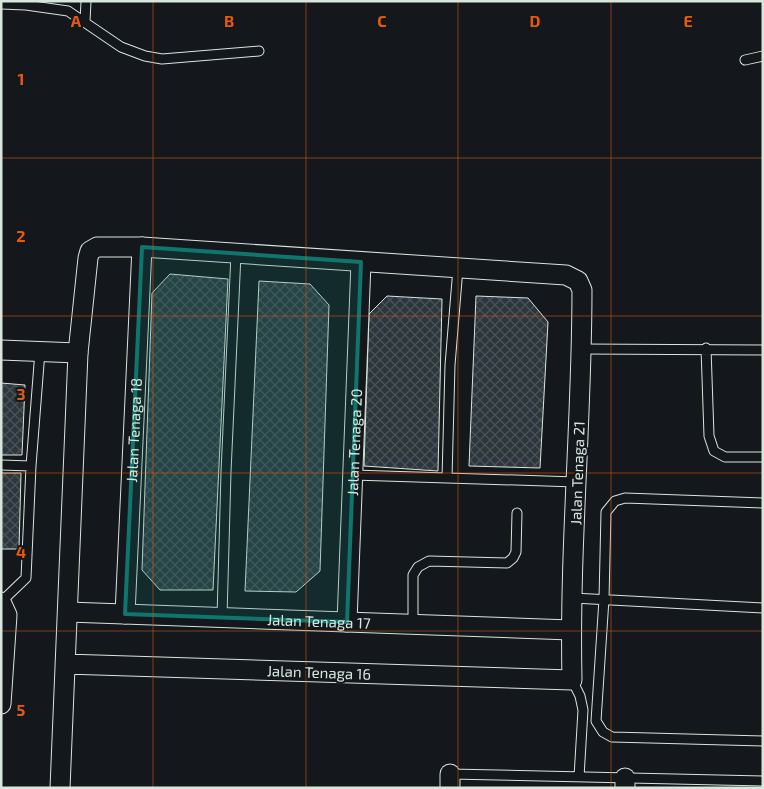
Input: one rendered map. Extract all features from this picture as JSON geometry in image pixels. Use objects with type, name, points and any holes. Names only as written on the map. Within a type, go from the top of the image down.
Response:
[{"type":"street","points":[[60,788],[78,352],[90,251],[97,247],[142,247],[458,268]]},
{"type":"street","name":"Jalan Tenaga 18","points":[[125,614],[142,247]]},
{"type":"street","name":"Jalan Tenaga 20","points":[[347,622],[361,262]]},
{"type":"street","name":"Jalan Tenaga 21","points":[[458,268],[566,275],[578,281],[582,290],[582,349],[571,630],[572,680]]},
{"type":"street","points":[[1,350],[78,352]]},
{"type":"street","points":[[1,602],[7,615],[1,704]]},
{"type":"street","name":"Jalan Tenaga 17","points":[[68,612],[571,630]]},
{"type":"street","name":"Jalan Tenaga 16","points":[[65,664],[572,680]]},
{"type":"lane","points":[[85,22],[86,1]]},
{"type":"lane","points":[[1,4],[26,5],[68,11],[121,47],[145,56],[162,59],[259,51]]},
{"type":"lane","points":[[745,60],[763,56]]},
{"type":"lane","points":[[222,618],[226,472],[236,254]]},
{"type":"lane","points":[[447,478],[450,365],[458,268]]},
{"type":"lane","points":[[582,349],[706,348],[763,350]]},
{"type":"lane","points":[[706,348],[709,436],[714,451],[725,457],[763,457]]},
{"type":"lane","points":[[1,602],[26,578],[31,466],[40,351]]},
{"type":"lane","points":[[1,465],[31,466]]},
{"type":"lane","points":[[353,475],[576,482]]},
{"type":"lane","points":[[763,503],[625,498],[615,501],[606,512],[604,599],[596,721],[603,732],[612,737],[763,741]]},
{"type":"lane","points":[[412,624],[413,575],[418,567],[429,561],[507,563],[516,552],[517,514]]},
{"type":"lane","points":[[573,598],[763,608]]},
{"type":"lane","points":[[572,680],[580,696],[583,710],[578,777]]},
{"type":"lane","points":[[450,781],[578,777],[625,783],[763,781]]},
{"type":"highlighted area","points":[[142,247],[361,262],[347,622],[125,614]]},
{"type":"building","points":[[170,274],[228,279],[213,590],[160,590],[142,570],[152,293]]},
{"type":"building","points":[[259,281],[310,284],[329,305],[320,571],[296,592],[245,591]]},
{"type":"building","points":[[387,296],[442,299],[438,471],[364,466],[369,314]]},
{"type":"building","points":[[476,296],[528,298],[548,322],[540,468],[469,466]]},
{"type":"building","points":[[1,383],[25,385],[22,455],[1,455]]},
{"type":"building","points":[[1,473],[21,473],[19,549],[1,549]]}]
